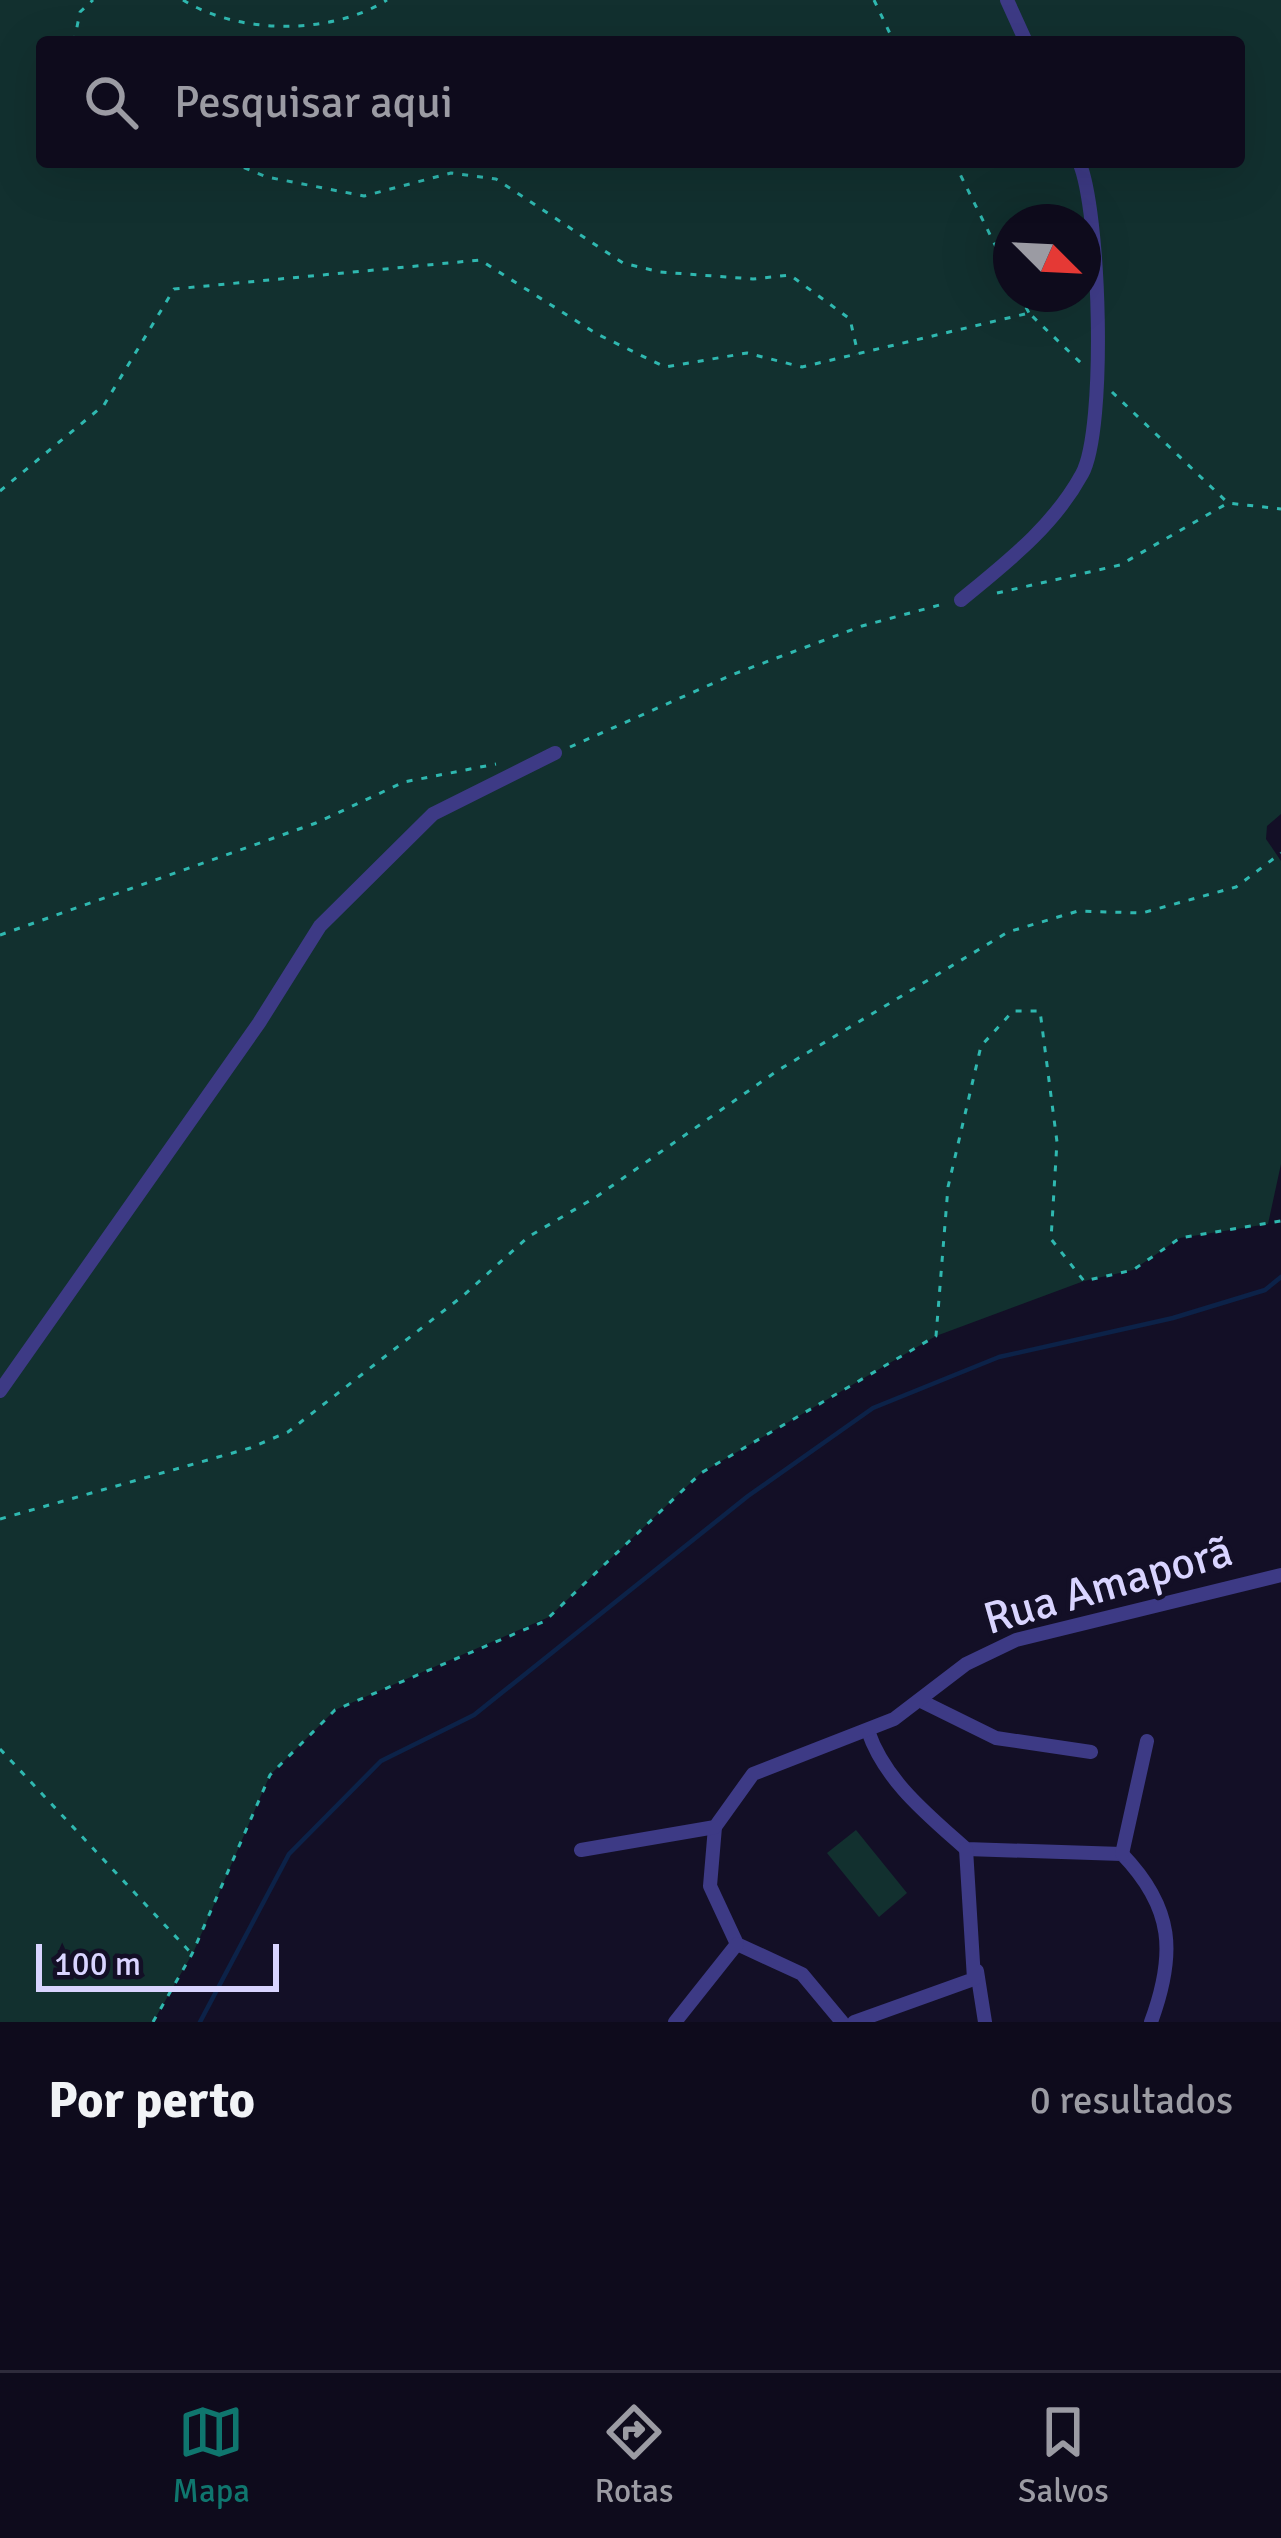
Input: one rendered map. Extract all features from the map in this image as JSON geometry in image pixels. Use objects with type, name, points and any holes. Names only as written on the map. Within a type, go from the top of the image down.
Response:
[{"type":"street","points":[[1007,0],[1023,36]]},
{"type":"street","points":[[961,600],[1036,538],[1085,470],[1099,380],[1095,284],[1080,168]]},
{"type":"street","points":[[0,1391],[259,1023],[320,926],[433,814],[555,753]]},
{"type":"street","name":"Rua Amaporã","points":[[715,1827],[753,1774],[868,1731],[921,1701],[966,1664],[1016,1640],[1281,1576]]},
{"type":"street","points":[[921,1701],[996,1738],[1091,1752]]},
{"type":"street","points":[[868,1731],[897,1782],[967,1850],[985,2022]]},
{"type":"street","points":[[1122,1854],[1148,1741]]},
{"type":"street","points":[[581,1850],[715,1827],[710,1886],[737,1944],[802,1974],[842,2022]]},
{"type":"street","points":[[967,1850],[1122,1854],[1154,1894],[1166,1933],[1167,1979],[1151,2022]]},
{"type":"street","points":[[675,2022],[737,1944]]},
{"type":"street","points":[[854,2022],[967,1985],[977,1971]]},
{"type":"path","points":[[75,36],[80,12],[93,0]]},
{"type":"path","points":[[183,0],[199,10],[264,24],[314,25],[359,18],[387,0]]},
{"type":"path","points":[[874,0],[892,36]]},
{"type":"path","points":[[245,168],[267,177],[364,196],[451,173],[496,179],[623,263],[754,279],[790,275],[850,319],[858,354]]},
{"type":"path","points":[[957,168],[993,241]]},
{"type":"path","points":[[0,491],[104,405],[174,289],[479,260],[596,334],[664,367],[747,353],[802,368],[1029,313],[1228,502],[1281,509]]},
{"type":"path","points":[[555,753],[734,674],[862,626],[1120,566],[1228,502]]},
{"type":"path","points":[[0,934],[316,823],[404,782],[512,761]]},
{"type":"path","points":[[0,1519],[250,1448],[288,1432],[464,1295],[527,1237],[596,1197],[796,1059],[1008,932],[1078,911],[1142,914],[1236,886],[1281,853]]},
{"type":"path","points":[[153,2022],[192,1954],[270,1775],[335,1710],[544,1621],[701,1473],[936,1336],[948,1187],[981,1046],[1013,1011],[1040,1012],[1057,1142],[1051,1239],[1084,1281],[1133,1270],[1180,1238],[1281,1221]]},
{"type":"path","points":[[0,1749],[192,1954]]},
{"type":"green space","points":[[0,0],[1281,0],[1281,814],[1267,826],[1266,839],[1281,861],[1281,1164],[1268,1224],[1180,1238],[1133,1270],[1084,1281],[936,1336],[701,1473],[549,1617],[335,1710],[270,1775],[194,1951],[153,2022],[0,2022]]},
{"type":"green space","points":[[856,1830],[907,1893],[879,1917],[827,1853]]},
{"type":"waterway","points":[[200,2022],[289,1854],[381,1761],[474,1715],[748,1496],[873,1408],[999,1357],[1173,1318],[1265,1290],[1281,1277]]}]
